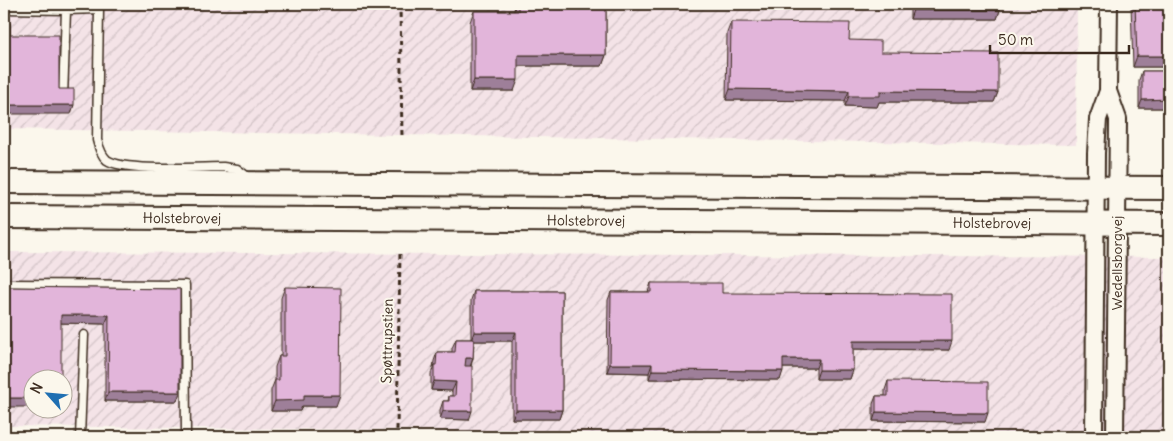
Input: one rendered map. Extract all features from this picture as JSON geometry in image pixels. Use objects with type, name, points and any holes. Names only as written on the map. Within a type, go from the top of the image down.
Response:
[{"type":"main road","points":[[4,182],[755,184],[1169,188]]},
{"type":"main road","name":"Holstebrovej","points":[[4,217],[1169,224]]},
{"type":"street","name":"Wedellsborgvej","points":[[1094,437],[1095,223],[1106,188],[1118,119],[1108,91],[1109,4]]},
{"type":"street","name":"Wedellsborgvej","points":[[1106,188],[1118,223],[1115,437]]},
{"type":"lane","points":[[4,9],[99,6],[97,140],[99,150],[107,160],[126,166],[237,169],[257,184]]},
{"type":"lane","points":[[63,98],[66,7]]},
{"type":"lane","points":[[4,284],[185,285],[186,437]]},
{"type":"lane","points":[[80,437],[84,335]]},
{"type":"path","points":[[400,4],[402,139]]},
{"type":"path","name":"Spøttrupstien","points":[[397,430],[400,252]]},
{"type":"shaded area","points":[[4,4],[1077,4],[1076,145],[4,129]]},
{"type":"shaded area","points":[[4,252],[1169,257],[1169,437],[674,437],[397,430],[4,426]]},
{"type":"building","points":[[518,4],[606,4],[606,55],[518,55],[518,80],[474,80],[474,11],[518,11]]},
{"type":"building","points":[[913,4],[1000,4],[1000,10],[913,10]]},
{"type":"building","points":[[1135,4],[1162,4],[1162,6],[1166,6],[1167,56],[1137,56]]},
{"type":"building","points":[[731,22],[850,23],[849,40],[881,41],[881,52],[998,53],[998,92],[880,91],[880,96],[849,96],[849,91],[730,89]]},
{"type":"building","points":[[4,23],[10,23],[10,35],[59,35],[59,89],[74,89],[74,105],[4,105]]},
{"type":"building","points":[[1142,71],[1169,71],[1169,99],[1142,100]]},
{"type":"building","points":[[651,283],[722,283],[722,293],[952,294],[952,341],[853,341],[853,370],[819,370],[819,359],[783,359],[783,371],[652,370],[652,364],[610,364],[611,292],[651,292]]},
{"type":"building","points":[[4,287],[180,289],[180,392],[108,392],[109,315],[61,315],[61,368],[22,368],[22,398],[4,398]]},
{"type":"building","points":[[285,287],[341,288],[340,395],[304,395],[304,400],[275,401],[275,380],[279,380],[279,356],[285,356]]},
{"type":"building","points":[[474,291],[562,291],[562,410],[516,410],[516,332],[474,332]]},
{"type":"building","points":[[456,339],[474,339],[473,358],[466,358],[465,366],[472,366],[472,411],[443,411],[443,401],[449,401],[449,396],[455,396],[456,382],[434,381],[434,365],[436,365],[437,352],[455,352]]},
{"type":"building","points":[[888,381],[988,382],[988,413],[876,412],[876,396],[888,396]]}]
